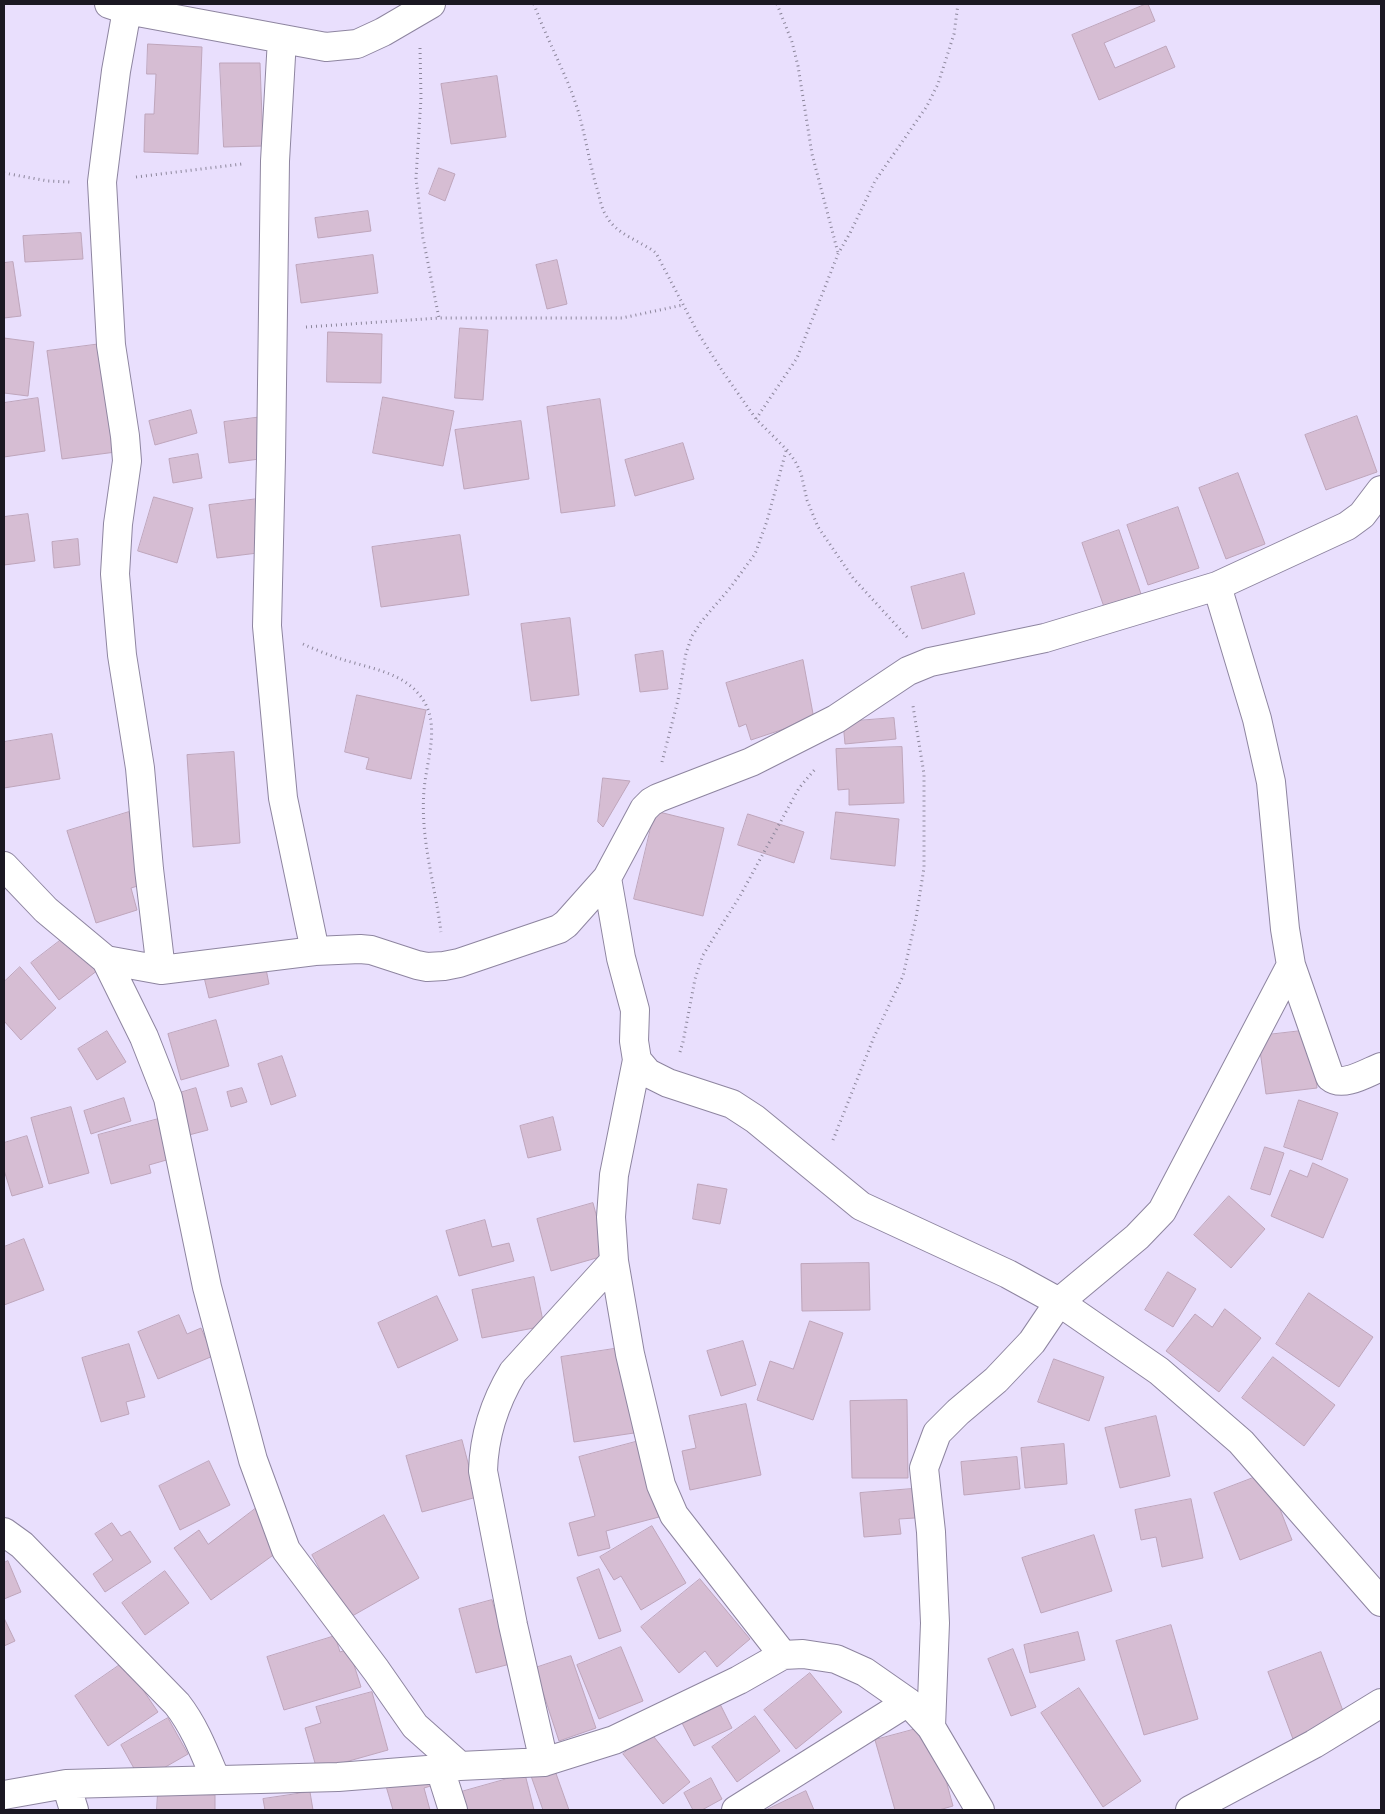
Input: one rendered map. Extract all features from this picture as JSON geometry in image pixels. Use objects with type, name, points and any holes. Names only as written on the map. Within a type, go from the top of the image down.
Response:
[{"type":"street","points":[[162,970],[149,869],[140,768],[122,655],[115,574],[118,524],[127,461],[111,345],[102,182],[116,71],[118,7],[326,47],[358,44],[383,32],[425,7]]},
{"type":"street","points":[[282,39],[275,162],[266,626],[283,798],[315,951]]},
{"type":"street","points":[[106,960],[162,970],[315,951],[371,950],[417,965],[427,967],[444,966],[459,963],[558,929],[574,916],[607,878],[644,809],[651,802],[751,762],[836,719],[919,666],[1045,638],[1217,586],[1347,526],[1362,514],[1381,490]]},
{"type":"street","points":[[1217,586],[1257,719],[1270,782],[1285,929],[1291,965],[1332,1079],[1344,1081],[1381,1067]]},
{"type":"street","points":[[4,866],[46,910],[106,960],[144,1037],[168,1098],[207,1287],[253,1460],[286,1550],[376,1670],[415,1726],[450,1768],[453,1810]]},
{"type":"street","points":[[607,878],[621,958],[635,1010],[634,1041],[637,1060],[614,1175],[612,1217],[614,1261],[630,1354],[661,1485],[674,1515],[783,1655]]},
{"type":"street","points":[[931,1727],[935,1623],[931,1532],[924,1468],[937,1433],[958,1412],[996,1380],[1026,1348],[1059,1302],[1137,1237],[1162,1211],[1291,965]]},
{"type":"street","points":[[637,1060],[648,1073],[668,1083],[732,1104],[755,1119],[861,1206],[1008,1274],[1059,1302],[1159,1371],[1241,1442],[1381,1602]]},
{"type":"street","points":[[544,1762],[513,1625],[483,1471],[483,1452],[496,1407],[504,1387],[513,1372],[614,1261]]},
{"type":"street","points":[[4,1532],[22,1546],[177,1704],[192,1726],[216,1780]]},
{"type":"street","points":[[4,1795],[66,1784],[338,1777],[544,1762],[614,1740],[722,1688],[783,1655],[803,1654],[836,1659],[864,1672],[908,1702],[931,1727],[980,1810]]},
{"type":"street","points":[[736,1810],[908,1702]]},
{"type":"street","points":[[1190,1810],[1314,1744],[1381,1704]]},
{"type":"street","points":[[66,1784],[74,1810]]},
{"type":"path","points":[[534,4],[543,31],[573,94],[592,174],[607,218],[630,238],[646,245],[656,253],[703,341],[756,419],[787,450],[801,473],[807,500],[818,527],[853,578],[919,666],[924,774],[924,868],[916,918],[903,976],[874,1036],[820,1173]]},
{"type":"path","points":[[777,4],[792,42],[812,154],[838,254]]},
{"type":"path","points":[[756,419],[796,358],[838,254],[876,181],[927,106],[938,84],[954,34],[958,4]]},
{"type":"path","points":[[425,7],[416,178],[423,238],[439,318]]},
{"type":"path","points":[[4,173],[48,181],[102,182],[226,166],[275,162]]},
{"type":"path","points":[[273,330],[439,318],[622,318],[683,305]]},
{"type":"path","points":[[651,802],[678,700],[686,653],[692,636],[755,554],[767,521],[787,450]]},
{"type":"path","points":[[266,626],[337,658],[379,671],[407,683],[426,704],[433,730],[424,790],[424,832],[440,922],[444,966]]},
{"type":"path","points":[[668,1083],[684,1042],[695,979],[703,955],[740,896],[799,788],[822,758],[836,719]]},
{"type":"building","points":[[1148,4],[1155,21],[1104,43],[1115,68],[1166,46],[1175,67],[1099,100],[1072,35]]},
{"type":"building","points":[[148,44],[202,47],[198,154],[144,152],[145,114],[154,114],[156,74],[147,74]]},
{"type":"building","points":[[220,63],[260,63],[263,146],[224,147]]},
{"type":"building","points":[[497,76],[506,137],[451,144],[441,84]]},
{"type":"building","points":[[439,168],[455,174],[445,201],[429,194]]},
{"type":"building","points":[[368,211],[371,231],[318,238],[315,218]]},
{"type":"building","points":[[81,233],[83,259],[25,262],[23,236]]},
{"type":"building","points":[[373,255],[378,293],[301,303],[296,265]]},
{"type":"building","points":[[557,260],[567,304],[547,309],[536,265]]},
{"type":"building","points":[[13,262],[21,316],[4,318],[4,263]]},
{"type":"building","points":[[460,328],[488,330],[483,400],[455,398]]},
{"type":"building","points":[[328,332],[382,334],[381,383],[327,382]]},
{"type":"building","points":[[4,338],[34,342],[28,396],[4,393]]},
{"type":"building","points":[[101,344],[116,452],[62,459],[47,351]]},
{"type":"building","points":[[383,397],[454,411],[443,466],[373,453]]},
{"type":"building","points":[[38,398],[45,451],[4,457],[4,403]]},
{"type":"building","points":[[600,399],[615,506],[561,513],[547,407]]},
{"type":"building","points":[[191,410],[197,433],[155,445],[149,421]]},
{"type":"building","points":[[1357,416],[1377,472],[1326,490],[1305,435]]},
{"type":"building","points":[[262,417],[267,458],[229,463],[224,422]]},
{"type":"building","points":[[521,421],[529,479],[464,489],[455,430]]},
{"type":"building","points":[[683,443],[694,479],[635,496],[625,460]]},
{"type":"building","points":[[198,454],[202,478],[173,483],[169,459]]},
{"type":"building","points":[[1238,473],[1265,544],[1226,559],[1199,488]]},
{"type":"building","points":[[154,497],[193,508],[177,563],[138,551]]},
{"type":"building","points":[[258,499],[266,552],[217,558],[209,505]]},
{"type":"building","points":[[1178,507],[1199,568],[1148,585],[1127,525]]},
{"type":"building","points":[[28,514],[35,561],[4,565],[4,517]]},
{"type":"building","points":[[1119,530],[1141,594],[1104,607],[1082,543]]},
{"type":"building","points":[[460,535],[469,595],[381,607],[372,547]]},
{"type":"building","points":[[78,539],[80,565],[54,568],[52,542]]},
{"type":"building","points":[[964,573],[975,614],[922,629],[911,587]]},
{"type":"building","points":[[570,618],[579,695],[531,701],[521,624]]},
{"type":"building","points":[[663,651],[668,689],[640,692],[635,655]]},
{"type":"building","points":[[803,660],[814,719],[751,740],[746,724],[739,727],[726,683]]},
{"type":"building","points":[[357,695],[426,710],[411,779],[366,769],[369,758],[345,752]]},
{"type":"building","points":[[894,718],[896,739],[845,744],[843,722]]},
{"type":"building","points":[[52,734],[60,779],[4,788],[4,742]]},
{"type":"building","points":[[902,747],[904,803],[849,805],[849,789],[838,790],[836,749]]},
{"type":"building","points":[[234,752],[240,843],[193,847],[187,755]]},
{"type":"building","points":[[603,778],[630,781],[603,827],[598,822]]},
{"type":"building","points":[[655,811],[724,828],[703,916],[634,899]]},
{"type":"building","points":[[129,812],[133,829],[161,879],[131,888],[137,910],[96,923],[67,831]]},
{"type":"building","points":[[836,812],[899,819],[895,866],[831,859]]},
{"type":"building","points":[[748,814],[804,832],[794,863],[738,845]]},
{"type":"building","points":[[70,933],[98,970],[59,1000],[31,963]]},
{"type":"building","points":[[264,959],[269,984],[209,998],[203,973]]},
{"type":"building","points":[[20,967],[56,1008],[21,1040],[4,1021],[4,982]]},
{"type":"building","points":[[216,1020],[229,1066],[181,1080],[168,1034]]},
{"type":"building","points":[[1310,1030],[1317,1088],[1266,1094],[1258,1036]]},
{"type":"building","points":[[107,1031],[126,1062],[97,1080],[78,1049]]},
{"type":"building","points":[[282,1056],[296,1096],[271,1105],[258,1064]]},
{"type":"building","points":[[196,1088],[208,1130],[185,1136],[173,1095]]},
{"type":"building","points":[[242,1088],[247,1102],[231,1107],[227,1092]]},
{"type":"building","points":[[124,1098],[131,1121],[91,1134],[84,1111]]},
{"type":"building","points":[[1299,1100],[1338,1113],[1322,1160],[1284,1147]]},
{"type":"building","points":[[71,1107],[89,1173],[49,1184],[31,1118]]},
{"type":"building","points":[[166,1117],[177,1157],[149,1165],[151,1173],[111,1184],[98,1135]]},
{"type":"building","points":[[553,1117],[561,1150],[528,1158],[520,1126]]},
{"type":"building","points":[[27,1136],[43,1187],[12,1196],[4,1170],[4,1143]]},
{"type":"building","points":[[1265,1147],[1284,1153],[1270,1195],[1251,1189]]},
{"type":"building","points":[[1313,1163],[1348,1179],[1323,1238],[1271,1216],[1290,1170],[1307,1177]]},
{"type":"building","points":[[698,1184],[727,1189],[720,1224],[693,1219]]},
{"type":"building","points":[[1229,1196],[1265,1229],[1231,1268],[1194,1235]]},
{"type":"building","points":[[593,1203],[607,1255],[551,1271],[537,1219]]},
{"type":"building","points":[[485,1220],[492,1247],[509,1243],[514,1261],[459,1276],[446,1231]]},
{"type":"building","points":[[24,1239],[44,1290],[4,1305],[4,1247]]},
{"type":"building","points":[[869,1263],[870,1310],[802,1311],[801,1264]]},
{"type":"building","points":[[1168,1272],[1196,1289],[1173,1327],[1145,1310]]},
{"type":"building","points":[[534,1277],[544,1326],[482,1338],[472,1290]]},
{"type":"building","points":[[1309,1293],[1373,1337],[1339,1387],[1276,1344]]},
{"type":"building","points":[[437,1296],[458,1340],[398,1368],[378,1323]]},
{"type":"building","points":[[1225,1309],[1261,1338],[1219,1392],[1166,1351],[1195,1314],[1212,1327]]},
{"type":"building","points":[[179,1315],[187,1334],[201,1328],[213,1356],[158,1379],[138,1332]]},
{"type":"building","points":[[810,1321],[843,1333],[813,1420],[757,1400],[770,1361],[793,1369]]},
{"type":"building","points":[[743,1341],[756,1385],[721,1396],[707,1351]]},
{"type":"building","points":[[129,1344],[145,1397],[126,1402],[129,1414],[101,1422],[82,1358]]},
{"type":"building","points":[[620,1348],[634,1433],[574,1442],[561,1357]]},
{"type":"building","points":[[1273,1357],[1335,1405],[1304,1446],[1242,1398]]},
{"type":"building","points":[[1054,1359],[1104,1377],[1089,1421],[1038,1402]]},
{"type":"building","points":[[907,1400],[908,1478],[852,1478],[850,1401]]},
{"type":"building","points":[[746,1404],[761,1475],[690,1490],[682,1451],[696,1448],[689,1416]]},
{"type":"building","points":[[1156,1416],[1170,1476],[1120,1488],[1105,1428]]},
{"type":"building","points":[[462,1440],[477,1497],[422,1512],[406,1456]]},
{"type":"building","points":[[639,1441],[659,1517],[606,1531],[610,1548],[578,1556],[569,1523],[595,1516],[579,1457]]},
{"type":"building","points":[[1064,1444],[1067,1484],[1025,1488],[1021,1448]]},
{"type":"building","points":[[1017,1457],[1020,1489],[964,1495],[961,1462]]},
{"type":"building","points":[[209,1461],[230,1505],[180,1530],[159,1486]]},
{"type":"building","points":[[1266,1473],[1292,1540],[1240,1560],[1214,1493]]},
{"type":"building","points":[[912,1489],[915,1518],[899,1519],[901,1534],[864,1537],[860,1493]]},
{"type":"building","points":[[1191,1499],[1203,1558],[1162,1567],[1156,1537],[1141,1540],[1135,1510]]},
{"type":"building","points":[[255,1509],[283,1548],[211,1600],[174,1548],[199,1530],[208,1544]]},
{"type":"building","points":[[384,1515],[419,1578],[347,1619],[312,1555]]},
{"type":"building","points":[[112,1523],[121,1536],[130,1531],[151,1562],[105,1592],[93,1574],[113,1560],[95,1534]]},
{"type":"building","points":[[652,1526],[686,1583],[641,1610],[621,1576],[614,1580],[600,1557]]},
{"type":"building","points":[[1094,1535],[1112,1591],[1041,1613],[1022,1558]]},
{"type":"building","points":[[8,1561],[21,1592],[4,1599],[4,1563]]},
{"type":"building","points":[[599,1569],[621,1631],[599,1639],[577,1578]]},
{"type":"building","points":[[165,1571],[189,1603],[145,1635],[122,1603]]},
{"type":"building","points":[[700,1579],[750,1639],[717,1667],[705,1651],[679,1673],[641,1627]]},
{"type":"building","points":[[492,1600],[510,1664],[476,1673],[459,1609]]},
{"type":"building","points":[[4,1618],[15,1641],[4,1646]]},
{"type":"building","points":[[1171,1625],[1198,1719],[1144,1735],[1116,1641]]},
{"type":"building","points":[[1078,1632],[1085,1660],[1030,1673],[1024,1645]]},
{"type":"building","points":[[335,1636],[340,1652],[349,1649],[361,1687],[284,1710],[267,1657]]},
{"type":"building","points":[[621,1647],[643,1701],[599,1719],[577,1665]]},
{"type":"building","points":[[1013,1649],[1036,1707],[1011,1716],[988,1659]]},
{"type":"building","points":[[1321,1652],[1346,1719],[1293,1739],[1268,1672]]},
{"type":"building","points":[[571,1656],[596,1728],[559,1741],[535,1668]]},
{"type":"building","points":[[124,1662],[158,1712],[108,1746],[75,1696]]},
{"type":"building","points":[[810,1673],[842,1712],[796,1749],[764,1710]]},
{"type":"building","points":[[1079,1688],[1141,1781],[1103,1807],[1041,1713]]},
{"type":"building","points":[[372,1692],[388,1750],[317,1770],[305,1728],[321,1723],[316,1707]]},
{"type":"building","points":[[720,1704],[732,1728],[694,1746],[682,1723]]},
{"type":"building","points":[[755,1716],[780,1751],[737,1782],[712,1747]]},
{"type":"building","points":[[168,1718],[188,1754],[141,1781],[121,1745]]},
{"type":"building","points":[[931,1725],[953,1806],[939,1810],[895,1810],[875,1740]]},
{"type":"building","points":[[650,1732],[690,1782],[663,1804],[623,1754]]},
{"type":"building","points":[[553,1765],[569,1810],[543,1810],[530,1773]]},
{"type":"building","points":[[431,1774],[434,1785],[424,1788],[430,1810],[393,1810],[386,1786]]},
{"type":"building","points":[[525,1774],[534,1810],[466,1810],[461,1792]]},
{"type":"building","points":[[711,1778],[722,1799],[702,1810],[693,1810],[684,1793]]},
{"type":"building","points":[[806,1791],[814,1810],[766,1810]]},
{"type":"building","points":[[310,1792],[313,1810],[265,1810],[263,1799]]},
{"type":"building","points":[[158,1793],[215,1795],[215,1810],[157,1810]]}]
